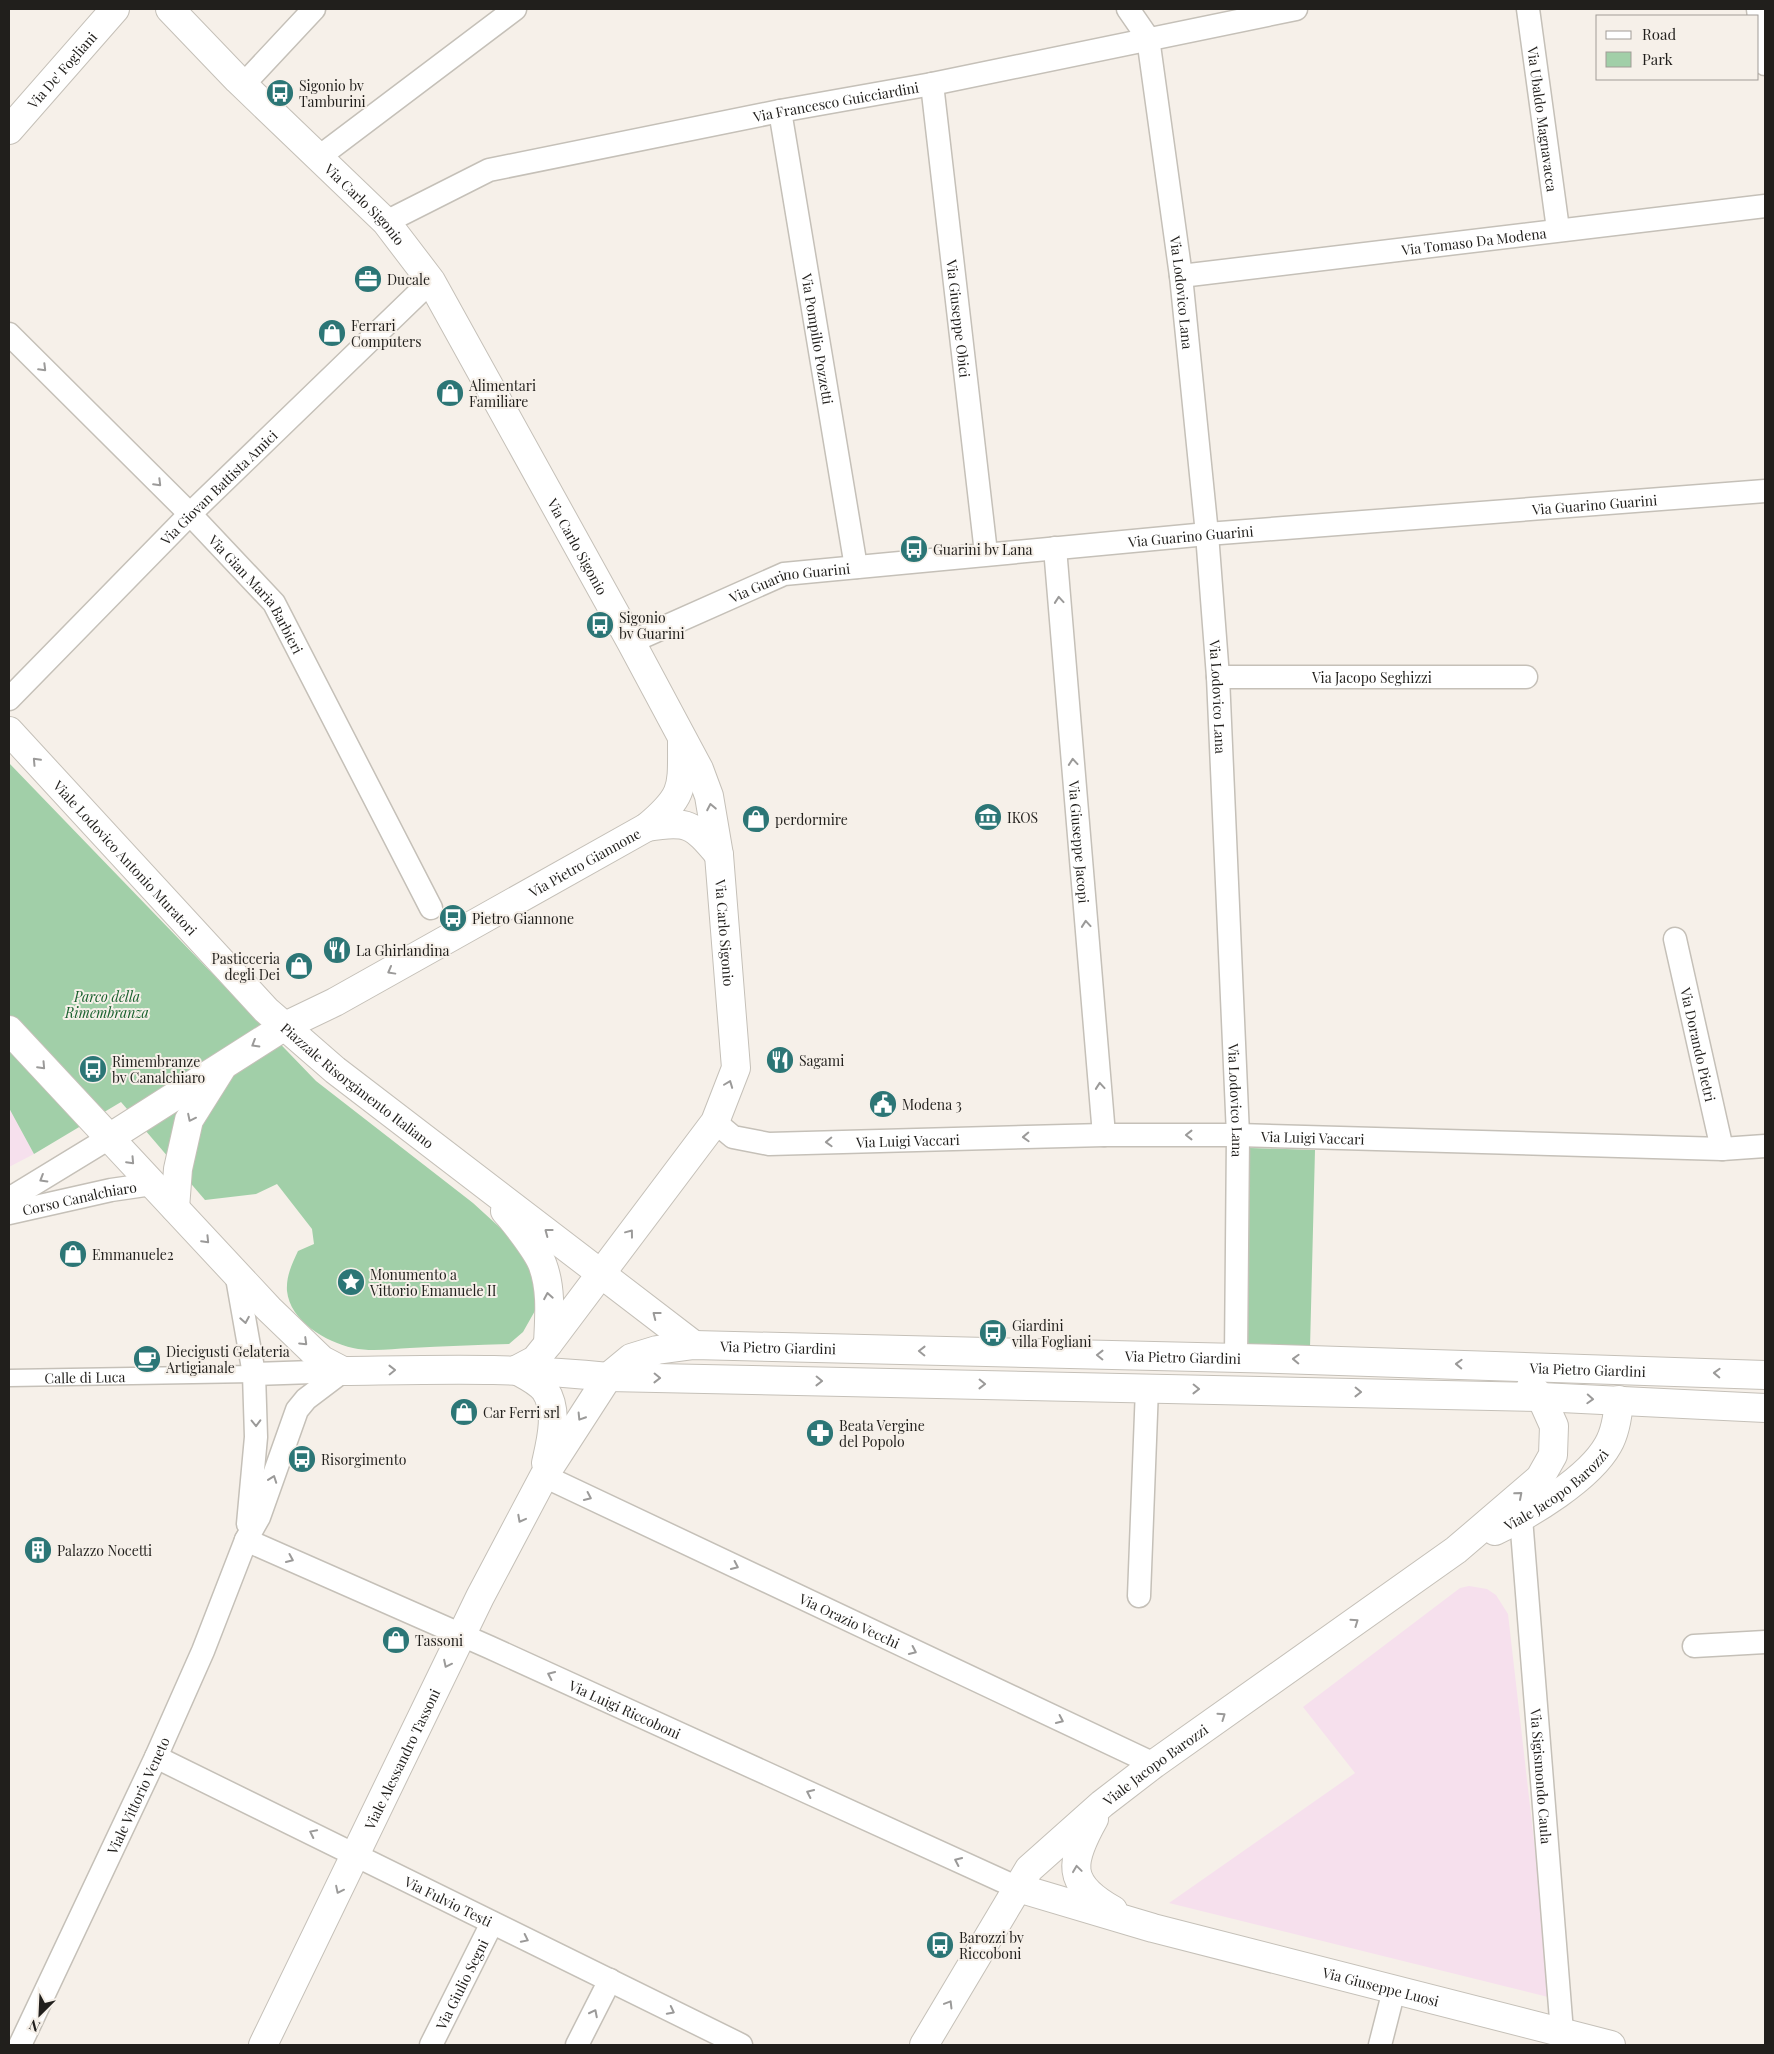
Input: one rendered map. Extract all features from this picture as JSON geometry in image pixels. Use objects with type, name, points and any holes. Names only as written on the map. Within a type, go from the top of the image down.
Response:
[{"type":"street","name":"Via De' Fogliani","points":[[9,130],[115,9]]},
{"type":"street","name":"Via Carlo Sigonio","points":[[170,9],[243,85],[386,222],[431,280],[700,769],[709,796],[720,855],[736,1068],[715,1122],[601,1272]]},
{"type":"street","points":[[243,85],[314,9]]},
{"type":"street","points":[[319,157],[515,9]]},
{"type":"street","points":[[1128,9],[1148,38]]},
{"type":"street","name":"Via Francesco Guicciardini","points":[[386,222],[489,170],[780,111],[932,84],[1296,9]]},
{"type":"street","name":"Via Ubaldo Magnavacca","points":[[1528,9],[1558,230]]},
{"type":"street","points":[[1759,17],[1765,64]]},
{"type":"street","name":"Via Lodovico Lana","points":[[1148,38],[1181,276],[1207,534],[1218,677],[1238,1135],[1236,1358]]},
{"type":"street","name":"Via Giuseppe Obici","points":[[932,84],[986,553]]},
{"type":"street","name":"Via Pompilio Pozzetti","points":[[780,111],[856,566]]},
{"type":"street","name":"Via Tomaso Da Modena","points":[[1181,276],[1765,206]]},
{"type":"street","name":"Via Giovan Battista Amici","points":[[9,699],[190,514],[431,280]]},
{"type":"street","name":"Via Gian Maria Barbieri","points":[[9,334],[190,514],[274,603],[431,908]]},
{"type":"street","name":"Via Guarino Guarini","points":[[631,642],[784,574],[986,553],[1207,534],[1765,491]]},
{"type":"street","name":"Via Giuseppe Jacopi","points":[[1055,548],[1104,1135]]},
{"type":"street","name":"Via Jacopo Seghizzi","points":[[1218,677],[1526,676]]},
{"type":"street","name":"Viale Lodovico Antonio Muratori","points":[[9,731],[260,1004],[285,1026]]},
{"type":"street","name":"Via Pietro Giannone","points":[[285,1026],[335,1002],[647,827],[665,812],[677,797],[682,776],[682,739]]},
{"type":"street","name":"Via Pietro Giannone","points":[[647,827],[671,823],[692,827],[720,855]]},
{"type":"street","name":"Via Dorando Pietri","points":[[1675,939],[1722,1149]]},
{"type":"street","name":"Piazzale Risorgimento Italiano","points":[[109,1138],[285,1026],[335,1070],[694,1345]]},
{"type":"street","points":[[9,1030],[269,1309],[322,1360],[343,1371],[516,1370],[608,1377],[1541,1397],[1765,1408]]},
{"type":"street","points":[[175,1208],[178,1169],[189,1120],[226,1062]]},
{"type":"street","name":"Via Luigi Vaccari","points":[[715,1122],[733,1137],[769,1144],[1104,1135],[1238,1135],[1722,1149],[1765,1146]]},
{"type":"street","name":"Corso Canalchiaro","points":[[9,1199],[109,1138]]},
{"type":"street","points":[[462,1168],[513,1220],[543,1265],[550,1306],[548,1344]]},
{"type":"street","name":"Corso Canalchiaro","points":[[9,1213],[152,1184]]},
{"type":"street","points":[[236,1272],[254,1374]]},
{"type":"street","points":[[516,1370],[534,1360],[548,1344],[601,1272]]},
{"type":"street","name":"Via Pietro Giardini","points":[[608,1377],[631,1358],[657,1350],[694,1345],[1508,1365],[1765,1375]]},
{"type":"street","name":"Viale Jacopo Barozzi","points":[[924,2045],[1010,1885],[1102,1804],[1154,1764],[1456,1550],[1540,1478],[1552,1455],[1554,1426],[1541,1397],[1508,1365]]},
{"type":"street","name":"Viale Alessandro Tassoni","points":[[516,1370],[532,1379],[546,1391],[552,1410],[552,1434],[544,1476]]},
{"type":"street","name":"Calle di Luca","points":[[9,1378],[343,1371]]},
{"type":"street","name":"Viale Vittorio Veneto","points":[[20,2045],[156,1757],[203,1651],[246,1540],[259,1517],[298,1410],[306,1399],[343,1371]]},
{"type":"street","name":"Viale Vittorio Veneto","points":[[246,1540],[256,1437],[254,1374]]},
{"type":"street","name":"Viale Alessandro Tassoni","points":[[263,2045],[462,1635],[544,1476],[608,1377]]},
{"type":"street","points":[[1139,1596],[1147,1388]]},
{"type":"street","name":"Viale Jacopo Barozzi","points":[[1456,1550],[1521,1518],[1593,1467],[1610,1444],[1619,1400]]},
{"type":"street","name":"Via Orazio Vecchi","points":[[544,1476],[1154,1764]]},
{"type":"street","name":"Via Sigismondo Caula","points":[[1521,1518],[1562,2032]]},
{"type":"street","name":"Via Luigi Riccoboni","points":[[246,1540],[462,1635],[1010,1885]]},
{"type":"street","points":[[1694,1646],[1765,1642]]},
{"type":"street","name":"Via Fulvio Testi","points":[[156,1757],[610,1980],[729,2043]]},
{"type":"street","name":"Via Giuseppe Luosi","points":[[1102,1804],[1079,1845],[1076,1868],[1078,1879],[1085,1891],[1097,1901],[1153,1928]]},
{"type":"street","name":"Via Giuseppe Luosi","points":[[1010,1885],[1153,1928],[1611,2045]]},
{"type":"street","name":"Via Giulio Segni","points":[[431,2045],[492,1923]]},
{"type":"street","points":[[577,2045],[610,1980]]},
{"type":"street","points":[[1380,2045],[1394,1990]]},
{"type":"shaded area","points":[[9,1108],[34,1154],[9,1167]]},
{"type":"shaded area","points":[[1469,1586],[1487,1589],[1496,1595],[1508,1614],[1552,1998],[1169,1903],[1355,1773],[1303,1707],[1460,1588]]},
{"type":"green space","name":"Parco della Rimembranza","points":[[9,763],[316,1081],[473,1203],[507,1234],[521,1251],[535,1284],[536,1309],[523,1332],[509,1344],[374,1350],[353,1348],[321,1335],[302,1321],[295,1312],[287,1291],[288,1275],[298,1251],[314,1244],[312,1229],[277,1184],[256,1194],[205,1200],[121,1102],[34,1154],[9,1108]]},
{"type":"green space","points":[[1250,1148],[1315,1150],[1310,1348],[1245,1346]]},
{"type":"place","name":"Sigonio bv Tamburini","points":[[280,93]]},
{"type":"place","name":"Ducale","points":[[368,279]]},
{"type":"place","name":"Ferrari Computers","points":[[332,333]]},
{"type":"place","name":"Alimentari Familiare","points":[[450,393]]},
{"type":"place","name":"Guarini bv Lana","points":[[914,549]]},
{"type":"place","name":"Sigonio bv Guarini","points":[[600,625]]},
{"type":"place","name":"IKOS","points":[[988,817]]},
{"type":"place","name":"perdormire","points":[[756,819]]},
{"type":"place","name":"Pietro Giannone","points":[[453,918]]},
{"type":"place","name":"La Ghirlandina","points":[[337,950]]},
{"type":"place","name":"Pasticceria degli Dei","points":[[299,966]]},
{"type":"place","name":"Sagami","points":[[780,1060]]},
{"type":"place","name":"Rimembranze bv Canalchiaro","points":[[93,1069]]},
{"type":"place","name":"Modena 3","points":[[883,1104]]},
{"type":"place","name":"Emmanuele2","points":[[73,1254]]},
{"type":"place","name":"Monumento a Vittorio Emanuele II","points":[[351,1282]]},
{"type":"place","name":"Giardini villa Fogliani","points":[[993,1333]]},
{"type":"place","name":"Diecigusti Gelateria Artigianale","points":[[147,1359]]},
{"type":"place","name":"Car Ferri srl","points":[[464,1412]]},
{"type":"place","name":"Beata Vergine del Popolo","points":[[820,1433]]},
{"type":"place","name":"Risorgimento","points":[[302,1459]]},
{"type":"place","name":"Palazzo Nocetti","points":[[38,1550]]},
{"type":"place","name":"Tassoni","points":[[396,1640]]},
{"type":"place","name":"Barozzi bv Riccoboni","points":[[940,1945]]}]
